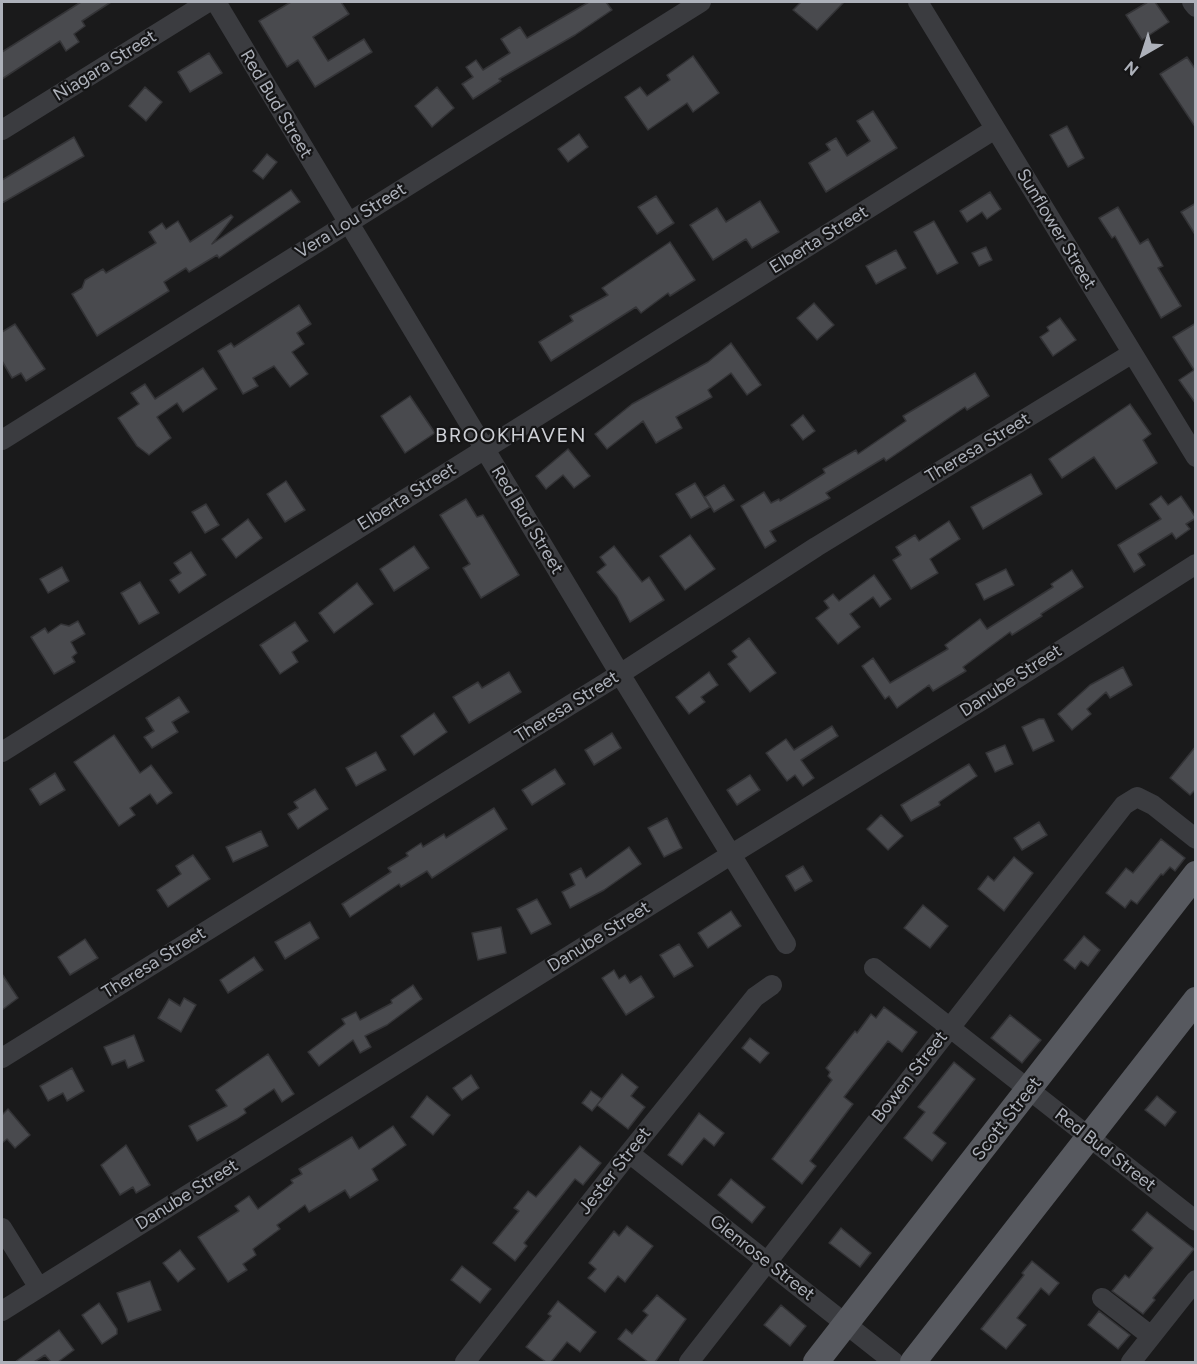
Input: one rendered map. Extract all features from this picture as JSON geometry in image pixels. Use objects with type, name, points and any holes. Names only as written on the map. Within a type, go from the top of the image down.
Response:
[{"type":"main road","name":"Scott Street","points":[[816,1362],[1196,874]]},
{"type":"main road","points":[[913,1362],[1196,1000]]},
{"type":"street","name":"Niagara Street","points":[[2,130],[208,2]]},
{"type":"street","name":"Red Bud Street","points":[[216,2],[347,223],[786,944]]},
{"type":"street","name":"Vera Lou Street","points":[[2,440],[701,2]]},
{"type":"street","name":"Sunflower Street","points":[[918,2],[1196,457]]},
{"type":"street","points":[[1192,2],[1196,7]]},
{"type":"street","name":"Elberta Street","points":[[2,752],[995,129]]},
{"type":"street","name":"Theresa Street","points":[[2,1058],[620,674],[816,547],[1131,354]]},
{"type":"street","name":"Danube Street","points":[[2,1311],[732,854],[989,696],[1196,564]]},
{"type":"street","name":"Bowen Street","points":[[689,1362],[948,1027],[1124,806],[1137,797],[1153,805],[1196,839]]},
{"type":"street","name":"Red Bud Street","points":[[874,968],[1196,1221]]},
{"type":"street","name":"Jester Street","points":[[465,1362],[755,997],[772,986]]},
{"type":"street","name":"Glenrose Street","points":[[629,1153],[894,1362]]},
{"type":"street","points":[[2,1228],[39,1288]]},
{"type":"street","points":[[1131,1362],[1196,1280]]},
{"type":"street","points":[[1102,1298],[1151,1336]]},
{"type":"building","points":[[81,2],[111,2],[82,21],[85,26],[74,34],[79,42],[66,51],[60,41],[2,79],[2,52]]},
{"type":"building","points":[[291,2],[341,2],[349,14],[313,37],[328,61],[364,39],[372,52],[315,87],[298,60],[287,67],[259,21]]},
{"type":"building","points":[[589,2],[606,2],[612,10],[575,35],[499,79],[501,81],[473,99],[462,84],[473,77],[466,67],[476,60],[483,70],[510,53],[501,39],[520,27],[527,38]]},
{"type":"building","points":[[801,2],[844,2],[817,30],[793,10]]},
{"type":"building","points":[[1148,2],[1155,2],[1169,22],[1142,40],[1126,15]]},
{"type":"building","points":[[209,53],[222,73],[190,92],[178,72]]},
{"type":"building","points":[[693,56],[719,93],[693,112],[687,103],[648,130],[625,97],[640,87],[647,96],[670,80],[667,75]]},
{"type":"building","points":[[1187,57],[1196,70],[1196,128],[1160,74]]},
{"type":"building","points":[[145,87],[162,102],[146,121],[129,106]]},
{"type":"building","points":[[437,87],[454,108],[432,127],[415,106]]},
{"type":"building","points":[[873,111],[897,148],[826,192],[809,163],[830,150],[826,144],[836,138],[847,156],[870,141],[857,121]]},
{"type":"building","points":[[1067,126],[1084,158],[1068,167],[1050,135]]},
{"type":"building","points":[[579,134],[588,147],[568,162],[558,149]]},
{"type":"building","points":[[74,137],[84,156],[2,203],[2,180]]},
{"type":"building","points":[[267,154],[277,162],[263,179],[253,171]]},
{"type":"building","points":[[291,190],[300,202],[219,258],[217,255],[189,272],[186,268],[164,282],[169,291],[97,336],[72,294],[82,288],[85,280],[103,269],[106,273],[156,243],[149,232],[162,223],[166,229],[178,221],[190,242],[231,215],[233,217],[212,244]]},
{"type":"building","points":[[990,192],[1001,209],[987,219],[982,212],[967,222],[960,211]]},
{"type":"building","points":[[656,196],[674,223],[657,234],[638,207]]},
{"type":"building","points":[[760,201],[779,232],[752,248],[746,239],[713,260],[690,225],[717,208],[726,222]]},
{"type":"building","points":[[1196,203],[1196,236],[1181,212]]},
{"type":"building","points":[[1118,207],[1140,244],[1148,239],[1163,266],[1158,268],[1181,306],[1161,318],[1115,236],[1112,238],[1099,218]]},
{"type":"building","points":[[934,221],[958,263],[937,274],[914,232]]},
{"type":"building","points":[[670,242],[695,280],[670,296],[668,293],[641,313],[636,307],[551,361],[539,342],[573,321],[570,316],[608,295],[602,288]]},
{"type":"building","points":[[986,247],[992,260],[979,266],[972,253]]},
{"type":"building","points":[[896,250],[906,268],[876,284],[866,266]]},
{"type":"building","points":[[814,303],[834,325],[817,340],[797,318]]},
{"type":"building","points":[[299,305],[311,324],[297,333],[304,344],[292,352],[308,374],[290,387],[274,366],[253,378],[258,386],[243,394],[218,351],[231,343],[234,347]]},
{"type":"building","points":[[1060,318],[1076,340],[1053,356],[1040,337],[1049,331],[1047,327]]},
{"type":"building","points":[[1196,323],[1196,404],[1179,380],[1194,370],[1173,337]]},
{"type":"building","points":[[15,324],[45,369],[26,381],[21,373],[12,378],[2,361],[2,332]]},
{"type":"building","points":[[731,343],[761,385],[747,395],[731,373],[708,390],[712,397],[676,417],[682,428],[656,443],[643,421],[607,449],[595,434],[632,404],[708,362]]},
{"type":"building","points":[[203,368],[217,389],[183,412],[177,403],[157,417],[171,438],[149,455],[137,446],[118,418],[139,404],[131,393],[145,384],[155,399]]},
{"type":"building","points":[[975,373],[989,396],[967,410],[965,407],[886,461],[884,458],[826,493],[830,498],[770,531],[776,541],[765,548],[741,506],[764,492],[771,503],[779,499],[780,501],[825,473],[823,469],[856,450],[858,454],[906,421],[903,416]]},
{"type":"building","points":[[410,396],[435,433],[405,453],[381,416]]},
{"type":"building","points":[[1130,404],[1151,434],[1143,440],[1157,463],[1116,489],[1094,457],[1062,478],[1049,459]]},
{"type":"building","points":[[803,415],[815,431],[803,440],[791,425]]},
{"type":"building","points":[[568,449],[590,476],[574,488],[563,475],[546,489],[536,476]]},
{"type":"building","points":[[1031,474],[1042,494],[983,529],[971,507]]},
{"type":"building","points":[[286,481],[305,510],[285,522],[267,494]]},
{"type":"building","points":[[695,483],[710,507],[691,518],[676,494]]},
{"type":"building","points":[[724,485],[734,500],[714,512],[705,497]]},
{"type":"building","points":[[1161,496],[1168,505],[1181,496],[1196,518],[1186,524],[1190,529],[1176,539],[1172,533],[1138,554],[1145,565],[1134,572],[1118,545],[1161,519],[1150,504]]},
{"type":"building","points":[[466,499],[477,517],[483,515],[519,575],[481,598],[463,568],[470,564],[440,515]]},
{"type":"building","points":[[206,504],[219,525],[205,533],[192,512]]},
{"type":"building","points":[[248,519],[262,538],[236,558],[222,539]]},
{"type":"building","points":[[949,521],[960,539],[930,559],[938,573],[911,589],[893,560],[901,555],[896,547],[915,535],[919,541]]},
{"type":"building","points":[[690,535],[715,569],[685,590],[660,556]]},
{"type":"building","points":[[414,546],[429,568],[394,591],[380,569]]},
{"type":"building","points":[[614,546],[642,582],[649,577],[664,600],[630,622],[617,597],[597,572],[606,565],[600,557]]},
{"type":"building","points":[[191,552],[206,575],[179,593],[170,580],[181,573],[174,563]]},
{"type":"building","points":[[62,567],[69,581],[48,593],[40,579]]},
{"type":"building","points":[[1006,569],[1014,585],[984,600],[976,584]]},
{"type":"building","points":[[1072,570],[1083,587],[1012,635],[1010,632],[963,667],[966,671],[933,691],[929,685],[897,708],[889,696],[885,699],[862,666],[873,658],[890,683],[948,649],[945,645],[980,619],[987,629],[1053,587],[1051,584]]},
{"type":"building","points":[[874,575],[891,599],[880,607],[873,597],[850,614],[860,627],[838,644],[816,618],[829,608],[824,601],[833,594],[839,601]]},
{"type":"building","points":[[140,582],[159,613],[139,624],[121,593]]},
{"type":"building","points":[[357,583],[373,604],[334,633],[319,613]]},
{"type":"building","points":[[78,621],[85,634],[71,642],[77,653],[72,657],[75,662],[54,674],[31,637],[45,628],[48,633],[61,624],[69,626]]},
{"type":"building","points":[[295,622],[308,641],[292,652],[298,662],[280,674],[260,645]]},
{"type":"building","points":[[749,638],[776,673],[750,692],[728,664],[737,657],[732,651]]},
{"type":"building","points":[[1123,667],[1132,685],[1110,698],[1106,692],[1087,709],[1091,714],[1072,730],[1058,714],[1090,685]]},
{"type":"building","points":[[509,672],[521,692],[469,723],[453,697],[478,682],[482,688]]},
{"type":"building","points":[[709,672],[718,685],[701,697],[705,702],[689,714],[676,697]]},
{"type":"building","points":[[179,697],[189,712],[172,722],[178,732],[152,748],[144,737],[154,731],[146,718]]},
{"type":"building","points":[[434,713],[447,732],[414,755],[401,736]]},
{"type":"building","points":[[1044,719],[1054,741],[1033,751],[1022,727]]},
{"type":"building","points":[[832,726],[838,736],[801,760],[814,778],[803,786],[795,775],[787,781],[766,753],[786,739],[794,750]]},
{"type":"building","points":[[612,733],[621,748],[594,765],[585,750]]},
{"type":"building","points":[[114,735],[140,773],[151,765],[172,793],[157,804],[150,794],[130,808],[135,815],[119,826],[74,762]]},
{"type":"building","points":[[1005,745],[1013,764],[995,772],[986,753]]},
{"type":"building","points":[[1196,746],[1196,789],[1190,795],[1170,778]]},
{"type":"building","points":[[376,752],[386,770],[356,786],[346,768]]},
{"type":"building","points":[[969,764],[977,776],[939,802],[940,805],[911,821],[901,805]]},
{"type":"building","points":[[555,769],[565,784],[532,805],[522,790]]},
{"type":"building","points":[[55,773],[65,790],[40,805],[30,789]]},
{"type":"building","points":[[750,775],[760,790],[737,805],[727,790]]},
{"type":"building","points":[[315,789],[328,809],[298,829],[288,814],[298,808],[294,802]]},
{"type":"building","points":[[494,808],[507,829],[432,878],[427,871],[401,887],[399,884],[350,917],[342,904],[391,872],[388,868],[408,856],[406,853],[421,843],[423,847],[444,834],[446,838]]},
{"type":"building","points":[[881,815],[903,836],[888,850],[867,829]]},
{"type":"building","points":[[667,818],[682,848],[664,857],[648,828]]},
{"type":"building","points":[[1039,822],[1047,835],[1022,850],[1014,838]]},
{"type":"building","points":[[261,831],[268,846],[233,862],[226,847]]},
{"type":"building","points":[[1161,839],[1185,858],[1175,871],[1170,867],[1163,875],[1161,874],[1137,904],[1131,900],[1125,908],[1106,893],[1126,868],[1133,873]]},
{"type":"building","points":[[629,847],[641,864],[604,890],[570,908],[562,892],[575,885],[570,874],[581,868],[586,878]]},
{"type":"building","points":[[193,855],[210,879],[168,907],[157,890],[181,874],[176,866]]},
{"type":"building","points":[[1014,857],[1033,873],[1004,911],[978,889],[988,876],[994,881]]},
{"type":"building","points":[[803,866],[812,881],[795,891],[786,876]]},
{"type":"building","points":[[537,899],[551,924],[531,934],[517,909]]},
{"type":"building","points":[[923,905],[948,926],[930,948],[904,928]]},
{"type":"building","points":[[731,911],[741,926],[708,948],[698,933]]},
{"type":"building","points":[[310,922],[319,938],[285,959],[275,942]]},
{"type":"building","points":[[501,927],[506,953],[478,960],[472,933]]},
{"type":"building","points":[[1084,936],[1100,950],[1088,966],[1081,961],[1075,969],[1064,960]]},
{"type":"building","points":[[85,939],[98,958],[70,975],[58,957]]},
{"type":"building","points":[[679,944],[693,966],[674,977],[660,955]]},
{"type":"building","points":[[254,957],[263,970],[228,993],[220,980]]},
{"type":"building","points":[[614,970],[619,979],[625,975],[630,983],[641,976],[654,997],[626,1015],[602,978]]},
{"type":"building","points":[[2,974],[18,998],[2,1010]]},
{"type":"building","points":[[413,985],[422,999],[387,1025],[365,1036],[371,1047],[360,1053],[353,1040],[319,1066],[308,1052],[345,1024],[342,1019],[356,1012],[360,1020],[392,1003],[391,1000]]},
{"type":"building","points":[[184,998],[196,1005],[181,1032],[158,1018],[169,999],[180,1006]]},
{"type":"building","points":[[884,1007],[917,1032],[902,1052],[888,1041],[844,1097],[853,1104],[810,1161],[816,1166],[802,1184],[772,1159],[832,1080],[826,1068],[871,1014],[876,1018]]},
{"type":"building","points":[[1010,1015],[1041,1040],[1022,1063],[991,1038]]},
{"type":"building","points":[[134,1035],[144,1061],[128,1068],[125,1060],[112,1065],[104,1047]]},
{"type":"building","points":[[750,1038],[769,1053],[760,1063],[742,1048]]},
{"type":"building","points":[[268,1054],[294,1094],[282,1102],[274,1089],[244,1109],[246,1113],[197,1141],[189,1126],[227,1106],[216,1090]]},
{"type":"building","points":[[954,1062],[975,1079],[933,1133],[946,1143],[932,1161],[904,1138],[925,1112],[918,1107]]},
{"type":"building","points":[[72,1068],[84,1091],[67,1101],[63,1093],[48,1101],[40,1086]]},
{"type":"building","points":[[622,1074],[638,1087],[631,1096],[645,1107],[628,1129],[597,1105]]},
{"type":"building","points":[[471,1075],[479,1088],[462,1100],[453,1088]]},
{"type":"building","points":[[591,1091],[602,1099],[592,1111],[582,1103]]},
{"type":"building","points":[[427,1096],[450,1115],[433,1135],[411,1117]]},
{"type":"building","points":[[1157,1096],[1176,1112],[1165,1126],[1145,1110]]},
{"type":"building","points":[[8,1109],[30,1135],[15,1148],[7,1139],[2,1143],[2,1115]]},
{"type":"building","points":[[699,1113],[724,1133],[714,1146],[704,1138],[682,1165],[668,1155]]},
{"type":"building","points":[[393,1126],[406,1145],[372,1169],[378,1180],[350,1198],[345,1190],[309,1212],[305,1205],[277,1225],[280,1229],[253,1249],[256,1255],[243,1264],[247,1270],[228,1282],[198,1237],[239,1211],[235,1206],[249,1196],[258,1209],[293,1183],[291,1180],[302,1174],[299,1169],[352,1137],[359,1149]]},
{"type":"building","points":[[126,1145],[150,1185],[136,1193],[133,1187],[120,1195],[101,1165]]},
{"type":"building","points":[[580,1146],[601,1163],[583,1185],[575,1179],[524,1243],[527,1246],[515,1261],[493,1243],[519,1211],[514,1208],[528,1191],[536,1197]]},
{"type":"building","points":[[731,1179],[765,1207],[752,1223],[718,1195]]},
{"type":"building","points":[[1147,1212],[1194,1249],[1153,1298],[1155,1300],[1143,1314],[1112,1291],[1125,1275],[1129,1278],[1153,1248],[1132,1230]]},
{"type":"building","points":[[627,1226],[653,1246],[625,1282],[618,1276],[605,1292],[588,1278],[596,1269],[589,1263],[614,1231],[619,1236]]},
{"type":"building","points":[[841,1228],[871,1253],[860,1267],[829,1243]]},
{"type":"building","points":[[180,1250],[195,1269],[178,1282],[163,1263]]},
{"type":"building","points":[[1032,1261],[1059,1283],[1049,1295],[1041,1288],[1017,1318],[1026,1325],[1006,1349],[981,1329],[1024,1275],[1022,1273]]},
{"type":"building","points":[[462,1266],[491,1289],[480,1303],[451,1280]]},
{"type":"building","points":[[150,1281],[161,1310],[128,1322],[117,1293]]},
{"type":"building","points":[[657,1295],[686,1319],[655,1362],[648,1362],[618,1339],[626,1329],[632,1334],[648,1315],[643,1311]]},
{"type":"building","points":[[558,1301],[596,1332],[580,1352],[567,1342],[551,1362],[546,1362],[526,1347],[551,1316],[548,1314]]},
{"type":"building","points":[[99,1303],[117,1329],[117,1334],[102,1344],[82,1315]]},
{"type":"building","points":[[781,1305],[806,1326],[790,1346],[764,1325]]},
{"type":"building","points":[[1099,1311],[1130,1335],[1118,1349],[1088,1325]]},
{"type":"building","points":[[59,1330],[74,1350],[58,1362],[51,1362],[45,1355],[34,1362],[15,1362]]},
{"type":"district","name":"BROOKHAVEN","points":[[511,436]]}]
